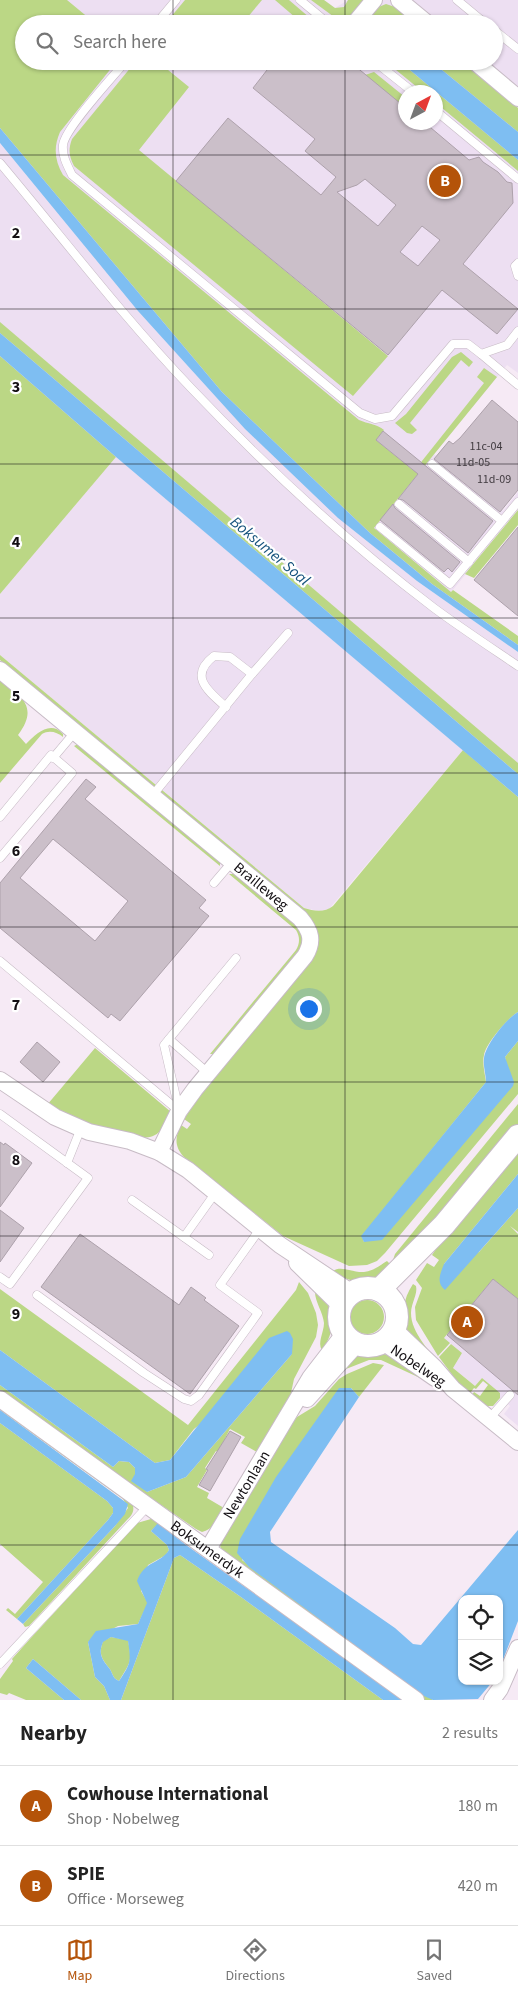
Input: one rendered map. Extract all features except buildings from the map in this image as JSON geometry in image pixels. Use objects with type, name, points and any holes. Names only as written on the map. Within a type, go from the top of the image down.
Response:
[{"type":"street","points":[[362,15],[374,0]]},
{"type":"street","points":[[399,0],[417,15]]},
{"type":"street","points":[[485,70],[518,98]]},
{"type":"street","name":"Brailleweg","points":[[0,670],[300,918],[309,931],[311,944],[306,956],[208,1073],[179,1112],[159,1152]]},
{"type":"street","points":[[0,1080],[40,1108],[81,1128],[159,1152],[188,1170],[346,1299]]},
{"type":"street","points":[[386,1296],[419,1266],[444,1225],[518,1136]]},
{"type":"street","points":[[370,1288],[386,1296],[397,1310],[398,1320],[389,1336],[367,1346],[351,1339],[340,1326],[339,1316],[346,1299],[360,1289],[370,1288]]},
{"type":"street","name":"Nobelweg","points":[[389,1336],[428,1374],[454,1389],[518,1442]]},
{"type":"street","name":"Newtonlaan","points":[[208,1549],[310,1378],[351,1339]]},
{"type":"street","name":"Boksumerdyk","points":[[0,1398],[416,1700]]},
{"type":"street","points":[[492,1700],[500,1689],[518,1648]]},
{"type":"lane","points":[[164,15],[176,0]]},
{"type":"lane","points":[[300,0],[318,15]]},
{"type":"lane","points":[[457,0],[475,15]]},
{"type":"lane","points":[[503,37],[518,49]]},
{"type":"lane","points":[[119,70],[66,137],[63,144],[64,161],[72,175],[360,413],[376,418],[392,416],[453,344],[468,344],[518,385]]},
{"type":"lane","points":[[385,70],[403,85]]},
{"type":"lane","points":[[443,117],[518,179]]},
{"type":"lane","points":[[0,163],[129,318],[190,387],[240,438],[331,524],[404,584],[437,610],[518,666]]},
{"type":"lane","points":[[518,263],[516,266],[518,276]]},
{"type":"lane","points":[[481,354],[507,345],[518,332]]},
{"type":"lane","points":[[432,464],[502,521]]},
{"type":"lane","points":[[380,526],[450,584],[518,502]]},
{"type":"lane","points":[[399,504],[469,562]]},
{"type":"lane","points":[[152,796],[288,633]]},
{"type":"lane","points":[[226,706],[206,689],[202,682],[202,674],[207,662],[214,656],[230,657],[252,674]]},
{"type":"lane","points":[[53,758],[75,732]]},
{"type":"lane","points":[[0,817],[50,755],[72,773],[0,858]]},
{"type":"lane","points":[[214,883],[232,862]]},
{"type":"lane","points":[[179,1112],[164,1045],[236,958]]},
{"type":"lane","points":[[0,961],[179,1112]]},
{"type":"lane","points":[[169,1039],[208,1073]]},
{"type":"lane","points":[[0,1114],[88,1178],[10,1284],[0,1277]]},
{"type":"lane","points":[[67,1163],[81,1128]]},
{"type":"lane","points":[[184,1237],[216,1192]]},
{"type":"lane","points":[[132,1200],[208,1255]]},
{"type":"lane","points":[[37,1295],[144,1373],[184,1399],[191,1401],[199,1396],[258,1313],[220,1286],[261,1228]]},
{"type":"lane","points":[[489,1419],[510,1394]]},
{"type":"lane","points":[[0,1664],[148,1506]]},
{"type":"shaded area","points":[[0,0],[324,0],[335,8],[348,0],[518,0],[518,373],[507,365],[434,454],[503,511],[518,492],[518,510],[448,596],[370,533],[0,128]]},
{"type":"shaded area","points":[[0,143],[138,311],[245,429],[338,518],[417,581],[518,652],[518,774],[0,333]]},
{"type":"shaded area","points":[[116,457],[463,750],[329,909],[319,911],[304,908],[0,655],[0,594]]},
{"type":"shaded area","points":[[493,1279],[518,1299],[518,1426],[504,1414],[510,1406],[508,1404],[501,1412],[493,1406],[500,1398],[482,1378],[475,1386],[453,1368],[462,1353],[444,1338]]},
{"type":"green space","points":[[0,0],[67,0],[85,15],[15,15],[15,70],[110,70],[60,132],[56,144],[56,154],[58,165],[63,175],[359,420],[384,430],[376,440],[414,471],[484,383],[477,377],[484,368],[497,377],[374,528],[451,592],[453,590],[518,636],[518,645],[432,584],[370,533],[222,392],[0,128]]},
{"type":"green space","points":[[185,0],[262,0],[250,15],[172,15]]},
{"type":"green space","points":[[275,0],[289,0],[306,15],[292,15]]},
{"type":"green space","points":[[311,0],[324,0],[335,8],[344,7],[348,0],[364,0],[351,15],[331,15]]},
{"type":"green space","points":[[386,4],[395,7],[405,15],[370,15],[376,8]]},
{"type":"green space","points":[[129,70],[168,70],[189,87],[139,150],[388,356],[353,396],[74,166],[70,153],[72,139]]},
{"type":"green space","points":[[396,70],[410,70],[428,85],[414,85]]},
{"type":"green space","points":[[442,70],[472,70],[518,108],[518,132]]},
{"type":"green space","points":[[374,72],[398,91],[398,102],[365,75]]},
{"type":"green space","points":[[443,98],[518,160],[518,171],[443,109]]},
{"type":"green space","points":[[0,322],[518,763],[518,774],[0,333]]},
{"type":"green space","points":[[461,352],[473,362],[469,367],[461,360],[410,423],[417,430],[412,434],[407,433],[395,423],[406,414],[452,357]]},
{"type":"green space","points":[[0,356],[116,457],[0,594]]},
{"type":"green space","points":[[518,510],[518,525],[474,578],[465,574]]},
{"type":"green space","points":[[0,655],[156,785],[153,788],[0,660]]},
{"type":"green space","points":[[0,679],[15,691],[25,703],[27,717],[18,735],[26,744],[48,728],[58,730],[63,734],[63,737],[53,732],[42,734],[0,783]]},
{"type":"green space","points":[[78,744],[220,861],[220,866],[74,746]]},
{"type":"green space","points":[[463,750],[518,797],[518,1012],[498,1031],[486,1050],[483,1061],[486,1082],[362,1236],[364,1242],[507,1066],[505,1057],[518,1041],[518,1094],[385,1253],[377,1261],[367,1265],[349,1266],[283,1236],[184,1157],[178,1149],[176,1141],[181,1125],[187,1129],[191,1124],[184,1119],[317,943],[160,793],[162,790],[304,908],[315,911],[323,910],[333,906]]},
{"type":"green space","points":[[229,874],[235,874],[299,927],[303,935],[302,947],[216,1054],[210,1054],[296,950],[299,942],[296,930]]},
{"type":"green space","points":[[95,1048],[171,1112],[159,1132],[153,1136],[143,1138],[116,1133],[84,1122],[47,1105]]},
{"type":"green space","points":[[518,1104],[518,1124],[418,1244],[393,1260],[395,1254]]},
{"type":"green space","points":[[518,1147],[518,1174],[444,1264],[479,1252],[518,1208],[518,1232],[510,1226],[518,1234],[518,1299],[493,1279],[444,1338],[450,1343],[438,1356],[416,1320],[415,1307],[422,1288],[416,1280],[427,1263],[434,1267],[439,1260],[432,1255],[448,1231]]},
{"type":"green space","points":[[387,1261],[394,1268],[378,1279],[371,1281],[353,1281],[333,1271],[344,1269],[360,1272],[367,1271]]},
{"type":"green space","points":[[299,1282],[308,1293],[316,1313],[318,1325],[316,1337],[294,1379],[288,1407],[257,1452],[241,1443],[245,1437],[230,1429],[218,1452],[216,1451],[205,1468],[207,1470],[197,1487],[209,1493],[207,1498],[224,1508],[215,1523],[206,1531],[202,1532],[196,1529],[0,1394],[0,1385],[113,1467],[119,1461],[129,1462],[135,1468],[135,1474],[147,1492],[186,1477],[292,1354],[194,1429],[170,1460],[155,1463],[0,1350],[0,1289],[188,1425],[296,1290]]},
{"type":"green space","points":[[413,1284],[416,1286],[411,1313],[414,1328],[442,1368],[408,1334],[403,1314],[407,1296]]},
{"type":"green space","points":[[315,1292],[326,1302],[333,1322],[328,1340],[322,1350],[320,1341],[324,1323]]},
{"type":"green space","points":[[367,1300],[379,1305],[384,1317],[379,1329],[367,1334],[355,1329],[350,1317],[355,1305]]},
{"type":"green space","points":[[451,1344],[462,1353],[453,1368],[475,1386],[482,1378],[500,1393],[500,1398],[493,1406],[485,1406],[472,1395],[474,1392],[480,1396],[488,1385],[483,1381],[470,1393],[459,1384],[439,1357]]},
{"type":"green space","points":[[381,1353],[390,1356],[431,1383],[381,1360],[369,1360],[346,1369],[343,1368],[356,1356]]},
{"type":"green space","points":[[373,1363],[384,1365],[359,1397],[351,1388],[242,1560],[433,1700],[424,1700],[413,1693],[223,1553],[220,1546],[225,1532],[278,1444],[297,1417],[315,1406],[339,1379]]},
{"type":"green space","points":[[0,1404],[132,1501],[133,1507],[133,1512],[128,1519],[29,1626],[25,1627],[23,1624],[115,1526],[128,1508],[123,1499],[0,1410]]},
{"type":"green space","points":[[0,1423],[107,1501],[113,1508],[113,1513],[108,1520],[17,1619],[6,1610],[8,1608],[15,1614],[43,1582],[0,1544]]},
{"type":"green space","points":[[155,1519],[404,1700],[158,1524],[151,1531],[167,1545],[169,1550],[166,1555],[148,1565],[141,1591],[148,1603],[138,1624],[118,1626],[88,1642],[95,1677],[104,1686],[110,1700],[81,1700],[33,1659],[26,1668],[64,1700],[26,1700],[9,1693],[7,1695],[0,1693],[0,1679],[13,1661],[12,1659],[137,1523]]},
{"type":"green space","points":[[180,1555],[383,1700],[121,1700],[174,1558]]},
{"type":"green space","points":[[111,1637],[128,1640],[130,1662],[119,1681],[114,1677],[101,1653],[103,1641]]},
{"type":"water","points":[[410,70],[442,70],[518,132],[518,160],[443,98],[443,85],[428,85]]},
{"type":"water","points":[[0,128],[222,392],[370,533],[432,584],[518,645],[518,652],[417,581],[338,518],[245,429],[138,311],[0,143]]},
{"type":"water","points":[[0,333],[518,774],[518,797],[116,457],[0,356]]},
{"type":"water","points":[[518,1012],[518,1041],[505,1057],[514,1082],[513,1086],[382,1240],[364,1242],[361,1236],[486,1082],[485,1053],[502,1026]]},
{"type":"water","points":[[518,1174],[518,1208],[445,1290],[440,1284],[440,1275],[444,1264]]},
{"type":"water","points":[[287,1331],[293,1339],[292,1354],[186,1477],[147,1492],[131,1481],[135,1474],[135,1468],[129,1462],[119,1461],[113,1467],[0,1385],[0,1350],[155,1463],[170,1460],[269,1338]]},
{"type":"water","points":[[339,1388],[351,1388],[359,1397],[270,1532],[271,1542],[395,1628],[413,1644],[421,1645],[458,1601],[458,1685],[490,1685],[478,1699],[433,1700],[424,1696],[249,1567],[237,1553],[240,1539],[276,1477]]},
{"type":"water","points":[[0,1410],[128,1504],[125,1514],[115,1526],[23,1624],[17,1619],[108,1520],[113,1513],[113,1508],[107,1501],[0,1423]]},
{"type":"water","points":[[158,1523],[186,1545],[404,1700],[383,1700],[180,1555],[174,1558],[121,1700],[110,1700],[104,1686],[95,1677],[88,1642],[96,1631],[138,1624],[147,1603],[137,1581],[140,1574],[148,1566],[165,1555],[169,1550],[167,1545],[151,1531]],"holes":[[[111,1637],[128,1641],[129,1662],[119,1681],[114,1677],[103,1659],[101,1653],[102,1646],[103,1642]]]},
{"type":"water","points":[[518,1530],[518,1621],[503,1660],[503,1595],[463,1595]]},
{"type":"water","points":[[33,1659],[81,1700],[64,1700],[26,1668]]},
{"type":"place","name":"SPIE","points":[[445,181]]},
{"type":"place","name":"Cowhouse International","points":[[467,1322]]},
{"type":"water label","name":"Boksumer Soal","points":[[270,551]]}]
